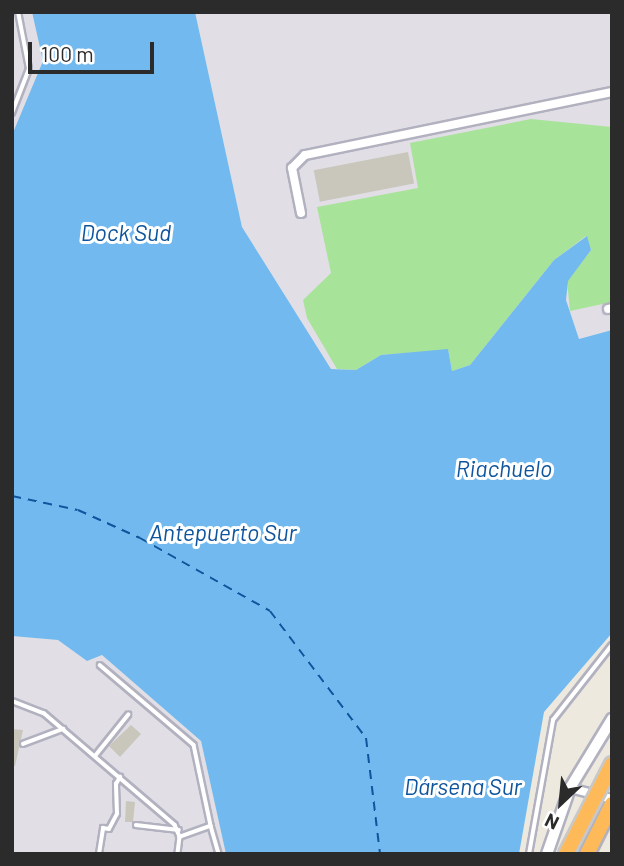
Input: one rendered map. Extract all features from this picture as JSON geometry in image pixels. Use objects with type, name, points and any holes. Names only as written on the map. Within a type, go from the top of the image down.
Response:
[{"type":"highway","points":[[566,854],[612,764]]},
{"type":"highway","points":[[587,854],[612,801]]},
{"type":"main road","points":[[547,854],[570,788],[612,719]]},
{"type":"main road","points":[[573,854],[612,770]]},
{"type":"street","points":[[301,213],[292,168],[304,155],[612,92]]},
{"type":"street","points":[[570,788],[612,801]]},
{"type":"lane","points":[[12,113],[27,75],[18,12]]},
{"type":"lane","points":[[529,854],[553,720],[612,645]]},
{"type":"lane","points":[[100,664],[194,745],[219,854]]},
{"type":"lane","points":[[12,701],[35,707],[179,830],[178,854]]},
{"type":"lane","points":[[95,756],[128,715]]},
{"type":"lane","points":[[23,744],[63,729]]},
{"type":"lane","points":[[99,854],[103,828],[111,826],[117,814],[116,784],[120,777]]},
{"type":"lane","points":[[136,825],[179,830]]},
{"type":"lane","points":[[180,837],[211,826]]},
{"type":"shaded area","points":[[12,12],[32,12],[43,61],[12,135]]},
{"type":"shaded area","points":[[195,12],[612,12],[612,330],[579,339],[566,300],[567,281],[587,236],[554,260],[517,303],[448,350],[356,370],[331,369],[242,227]]},
{"type":"shaded area","points":[[12,636],[58,640],[87,661],[102,655],[201,741],[226,854],[12,854]]},
{"type":"green space","points":[[531,119],[612,127],[612,302],[570,311],[567,281],[591,250],[586,236],[554,260],[470,365],[452,371],[448,350],[381,355],[356,370],[337,369],[307,318],[303,300],[331,273],[317,207],[418,188],[410,143]]},
{"type":"water","points":[[32,12],[195,12],[242,227],[331,369],[356,370],[381,355],[448,349],[452,371],[470,365],[554,260],[587,236],[591,250],[568,281],[566,300],[579,339],[612,330],[612,633],[544,712],[519,854],[226,854],[201,741],[102,655],[87,661],[58,640],[12,636],[12,135],[43,61]]},
{"type":"building","points":[[408,152],[414,183],[320,202],[314,170]]},
{"type":"building","points":[[131,725],[141,734],[120,757],[109,746]]},
{"type":"building","points":[[12,729],[23,730],[15,766],[12,766]]},
{"type":"building","points":[[126,801],[135,802],[133,822],[125,822]]},
{"type":"ferry route","points":[[12,496],[78,510],[140,538],[270,611],[366,738],[380,854]]},
{"type":"water label","name":"Dock Sud","points":[[126,232]]},
{"type":"water label","name":"Riachuelo","points":[[504,468]]},
{"type":"water label","name":"Antepuerto Sur","points":[[223,532]]},
{"type":"water label","name":"Dársena Sur","points":[[463,786]]}]
